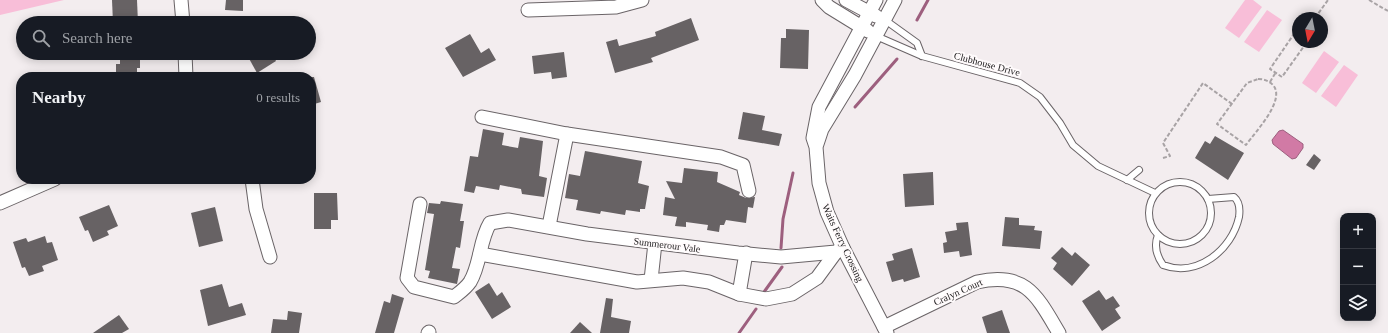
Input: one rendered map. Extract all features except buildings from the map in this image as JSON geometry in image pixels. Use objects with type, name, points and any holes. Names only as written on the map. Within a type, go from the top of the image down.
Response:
[{"type":"street","points":[[181,0],[182,16]]},
{"type":"street","points":[[528,10],[616,7],[642,0]]},
{"type":"street","points":[[822,0],[829,7],[876,36]]},
{"type":"street","points":[[846,0],[885,20]]},
{"type":"street","name":"Waits Ferry Crossing","points":[[876,0],[819,107],[813,138],[816,147],[821,190],[826,212],[840,250],[886,330]]},
{"type":"street","name":"Waits Ferry Crossing","points":[[816,147],[822,130],[855,75],[896,0]]},
{"type":"street","points":[[185,60],[186,72]]},
{"type":"street","points":[[482,117],[567,134],[721,157],[743,165],[750,191]]},
{"type":"street","points":[[549,226],[567,134]]},
{"type":"street","points":[[0,203],[44,184]]},
{"type":"street","points":[[253,184],[256,209],[270,257]]},
{"type":"street","points":[[420,204],[407,278],[414,287],[454,297],[470,282],[480,254],[637,282],[683,278],[709,282],[739,294],[766,298],[792,294],[817,278],[840,250]]},
{"type":"street","name":"Summerour Vale","points":[[480,254],[484,232],[490,223],[508,220],[655,244],[781,257],[840,250]]},
{"type":"street","points":[[651,280],[655,244]]},
{"type":"street","points":[[739,294],[746,253]]},
{"type":"street","name":"Cralyn Court","points":[[886,330],[977,282],[991,279],[1006,279],[1023,286],[1038,298],[1058,333]]},
{"type":"lane","points":[[885,20],[916,43],[922,56]]},
{"type":"lane","name":"Clubhouse Drive","points":[[876,36],[922,56],[1020,83],[1040,98],[1060,123],[1073,145],[1098,166],[1155,193]]},
{"type":"lane","points":[[1127,180],[1139,170]]},
{"type":"lane","points":[[1173,182],[1187,182],[1199,188],[1208,199],[1211,220],[1205,232],[1194,241],[1180,244],[1166,241],[1158,235],[1152,226],[1149,206],[1155,193],[1166,185],[1173,182]]},
{"type":"lane","points":[[1158,235],[1155,242],[1156,250],[1163,265],[1170,267],[1187,267],[1215,257],[1232,239],[1238,223],[1239,206],[1237,200],[1234,198],[1208,199]]},
{"type":"path","points":[[1319,12],[1328,0]]},
{"type":"path","points":[[1369,0],[1388,11]]},
{"type":"path","points":[[1292,37],[1270,69],[1282,77],[1303,48]]},
{"type":"path","points":[[1270,82],[1276,72]]},
{"type":"path","points":[[1258,79],[1270,82],[1277,93],[1276,102],[1246,144],[1217,124],[1247,83],[1258,79]]},
{"type":"path","points":[[1163,158],[1170,156],[1164,143],[1203,83],[1232,104]]},
{"type":"shaded area","points":[[0,0],[64,0],[0,15]]},
{"type":"shaded area","points":[[1245,0],[1253,0],[1262,7],[1239,38],[1225,28]]},
{"type":"shaded area","points":[[1267,10],[1282,20],[1259,52],[1244,42]]},
{"type":"shaded area","points":[[1324,51],[1339,62],[1316,93],[1302,83]]},
{"type":"shaded area","points":[[1344,65],[1358,75],[1336,107],[1321,96]]},
{"type":"shaded area","points":[[1283,130],[1303,144],[1303,148],[1296,158],[1292,159],[1273,144],[1272,140],[1279,131]]},
{"type":"waterway","points":[[917,20],[928,0]]},
{"type":"waterway","points":[[855,107],[897,59]]},
{"type":"waterway","points":[[781,248],[783,219],[793,173]]},
{"type":"waterway","points":[[764,292],[782,267]]},
{"type":"waterway","points":[[739,333],[756,309]]}]
